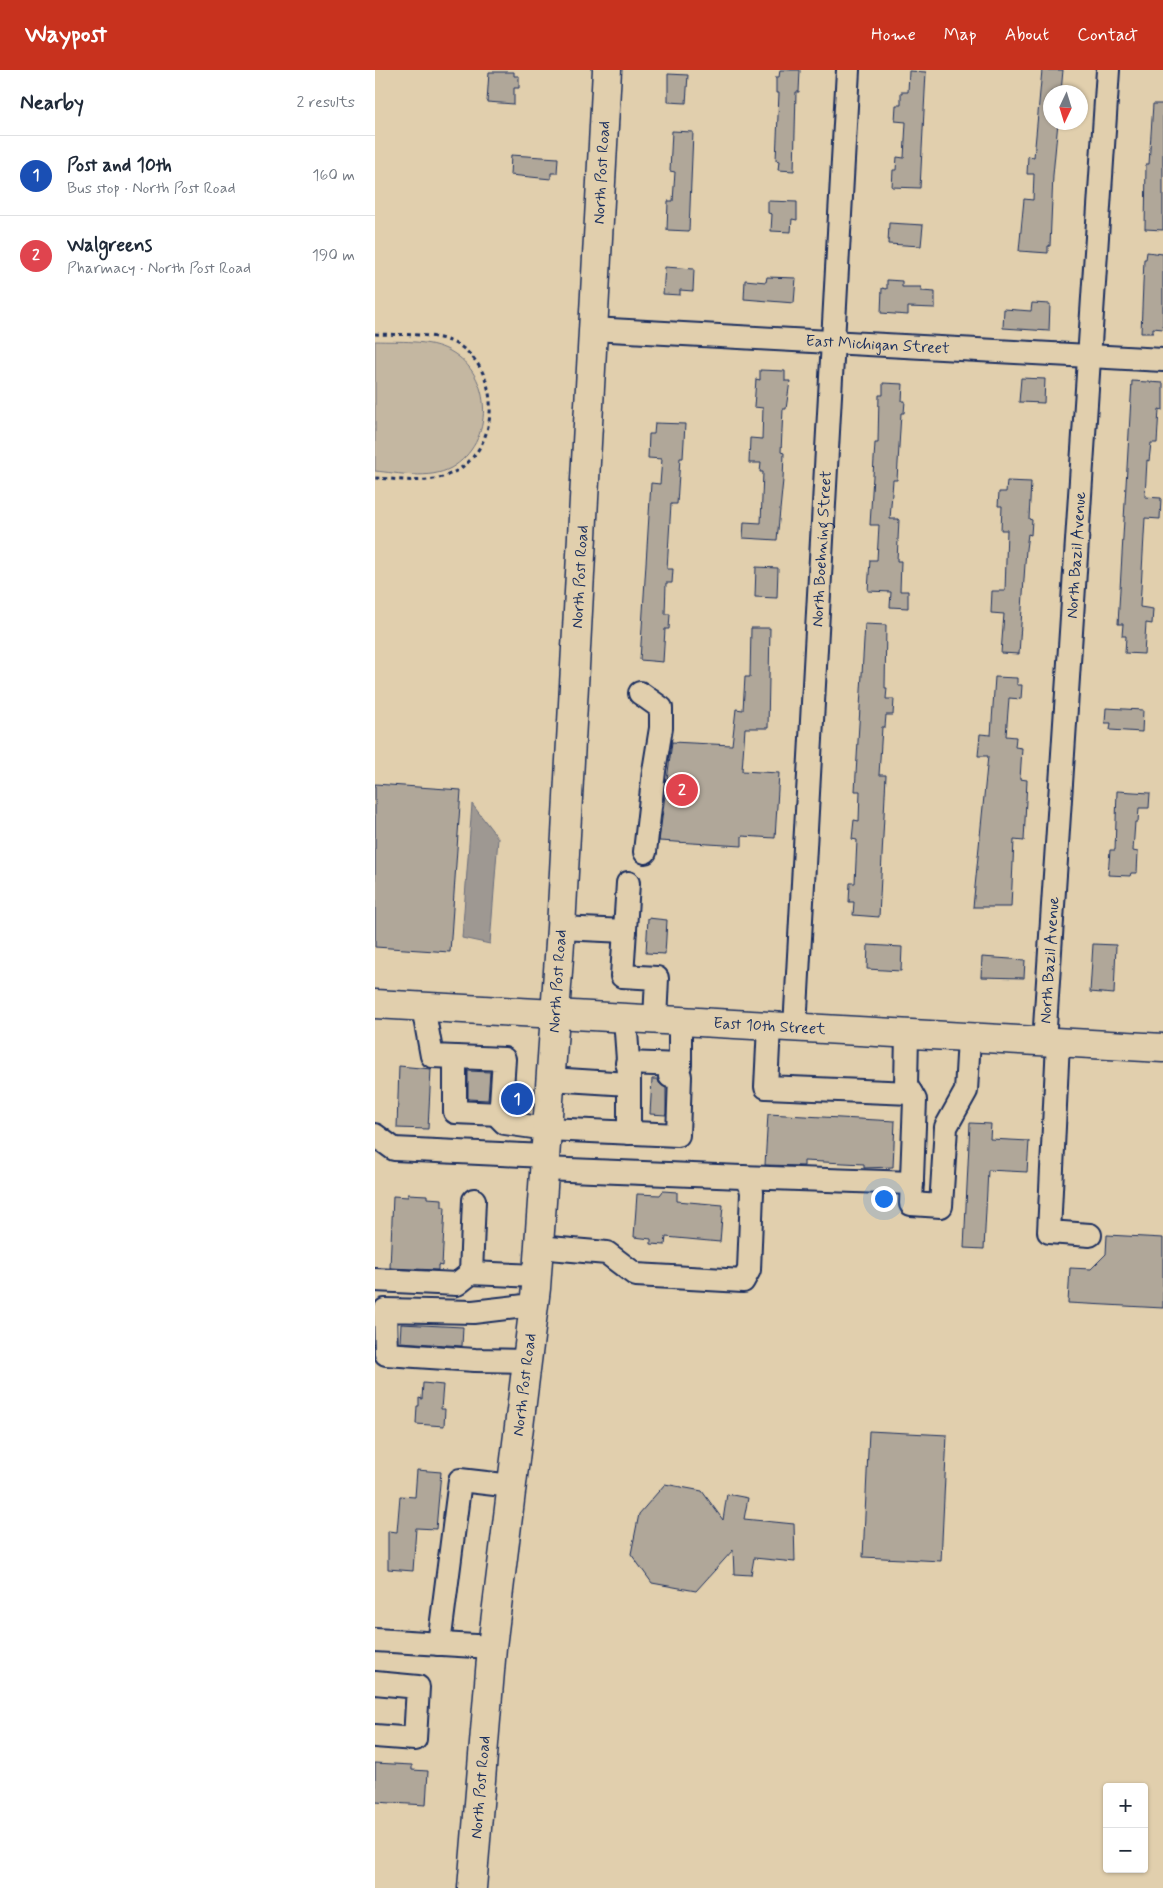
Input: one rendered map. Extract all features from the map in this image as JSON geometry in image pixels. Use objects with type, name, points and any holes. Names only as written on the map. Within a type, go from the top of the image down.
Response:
[{"type":"main road","name":"North Post Road","points":[[472,1888],[492,1647],[537,1276],[561,928],[607,70]]},
{"type":"main road","name":"East 10th Street","points":[[375,1004],[1163,1048]]},
{"type":"street","name":"North Boehning Street","points":[[795,1028],[848,70]]},
{"type":"street","name":"North Bazil Avenue","points":[[1090,1235],[1049,1232],[1051,1042],[1089,356],[1108,70]]},
{"type":"street","name":"East Michigan Street","points":[[592,330],[1163,360]]},
{"type":"street","points":[[640,693],[661,708],[661,728],[653,771],[645,852]]},
{"type":"street","points":[[423,1007],[432,1056],[504,1059],[500,1118],[505,1123],[547,1129],[678,1135],[671,1073],[668,1021],[657,978],[623,976],[628,883]]},
{"type":"street","points":[[561,928],[625,931]]},
{"type":"street","points":[[625,1018],[629,1132]]},
{"type":"street","points":[[769,1026],[766,1086],[911,1093]]},
{"type":"street","points":[[907,1034],[906,1085],[915,1100],[911,1204],[941,1206],[947,1127],[966,1091],[969,1038]]},
{"type":"street","points":[[455,1057],[455,1112],[501,1114]]},
{"type":"street","points":[[550,1079],[671,1073]]},
{"type":"street","points":[[375,1135],[394,1149],[741,1177],[912,1184]]},
{"type":"street","points":[[539,1247],[607,1253],[636,1275],[743,1281],[749,1270],[752,1192],[751,1184],[741,1177]]},
{"type":"street","points":[[471,1273],[474,1200]]},
{"type":"street","points":[[375,1280],[457,1284],[471,1273],[537,1276]]},
{"type":"street","points":[[527,1360],[475,1360],[386,1354],[385,1310],[473,1312],[533,1305]]},
{"type":"street","points":[[439,1644],[460,1480],[512,1486]]},
{"type":"street","points":[[375,1650],[375,1640],[492,1647]]},
{"type":"street","points":[[375,1683],[418,1688],[415,1739],[375,1736]]},
{"type":"path","points":[[375,334],[444,339],[468,352],[478,362],[490,393],[491,408],[490,422],[477,454],[453,474],[429,481],[375,478]]},
{"type":"shaded area","points":[[375,341],[414,342],[442,347],[464,362],[475,376],[481,392],[482,426],[476,443],[465,457],[451,468],[442,472],[423,475],[375,471]]},
{"type":"shaded area","points":[[472,804],[498,838],[490,944],[462,938]]},
{"type":"building","points":[[780,70],[800,70],[799,92],[796,92],[794,171],[778,170],[779,161],[776,160],[779,93],[776,93],[776,77],[779,77]]},
{"type":"building","points":[[1042,70],[1063,70],[1062,85],[1043,85],[1043,130],[1057,130],[1048,253],[1019,251],[1024,199],[1033,200],[1034,174],[1027,174],[1028,156],[1034,157]]},
{"type":"building","points":[[909,71],[926,72],[920,188],[892,187],[893,170],[896,170],[897,157],[904,158],[906,122],[895,121],[896,105],[901,105],[901,92],[908,92]]},
{"type":"building","points":[[489,72],[514,72],[514,76],[519,76],[519,88],[514,88],[514,104],[487,102]]},
{"type":"building","points":[[668,74],[688,75],[686,103],[668,102]]},
{"type":"building","points":[[1153,104],[1163,104],[1163,230],[1145,229],[1146,164],[1149,164]]},
{"type":"building","points":[[672,131],[693,132],[689,231],[667,230],[668,201],[673,201],[675,172],[670,171]]},
{"type":"building","points":[[511,155],[558,158],[557,173],[551,173],[551,179],[510,175]]},
{"type":"building","points":[[768,201],[797,202],[797,220],[792,219],[791,232],[771,231],[772,214],[768,213]]},
{"type":"building","points":[[889,223],[923,225],[921,246],[888,244]]},
{"type":"building","points":[[1147,252],[1163,254],[1163,329],[1153,328],[1153,333],[1141,333],[1144,259],[1146,259]]},
{"type":"building","points":[[665,267],[694,269],[693,291],[680,290],[680,295],[663,294]]},
{"type":"building","points":[[767,277],[796,278],[794,303],[744,299],[745,280],[766,282]]},
{"type":"building","points":[[887,280],[902,281],[902,287],[921,287],[921,291],[935,292],[935,308],[908,307],[908,315],[881,313],[882,288],[887,289]]},
{"type":"building","points":[[1032,303],[1050,304],[1049,331],[1003,328],[1004,309],[1031,311]]},
{"type":"building","points":[[760,370],[785,371],[785,381],[790,381],[786,409],[783,409],[781,452],[784,453],[783,480],[777,540],[743,538],[744,522],[761,523],[763,472],[760,472],[761,463],[749,463],[750,438],[762,439],[763,408],[754,407],[756,379],[760,380]]},
{"type":"building","points":[[1021,378],[1045,379],[1044,403],[1019,402]]},
{"type":"building","points":[[1132,381],[1163,383],[1163,410],[1159,409],[1157,443],[1151,443],[1149,461],[1147,460],[1145,497],[1161,498],[1160,519],[1145,518],[1140,607],[1153,609],[1152,624],[1146,623],[1144,654],[1125,653],[1126,636],[1122,636],[1123,624],[1118,624]]},
{"type":"building","points":[[883,383],[903,384],[902,401],[905,401],[904,413],[901,413],[897,480],[893,480],[890,519],[899,519],[897,561],[901,561],[900,591],[908,591],[908,608],[890,607],[891,592],[868,591],[870,560],[877,560],[879,525],[870,525],[875,443],[878,443],[879,395],[883,395]]},
{"type":"building","points":[[655,423],[685,424],[683,458],[680,458],[677,504],[671,504],[667,569],[673,569],[672,583],[666,583],[665,614],[670,614],[669,629],[665,629],[663,662],[640,660],[651,483],[660,484],[662,459],[648,458],[649,434],[654,434]]},
{"type":"building","points":[[1007,481],[1031,482],[1029,519],[1032,520],[1031,535],[1028,534],[1026,549],[1019,654],[1001,653],[1004,614],[991,613],[992,591],[1005,591],[1007,530],[1001,530],[1002,506],[998,506],[999,492],[1006,492]]},
{"type":"building","points":[[756,567],[778,568],[777,598],[755,597]]},
{"type":"building","points":[[865,624],[886,625],[886,699],[894,699],[893,715],[886,715],[885,727],[882,727],[879,775],[886,775],[879,917],[853,915],[854,902],[849,902],[850,883],[855,883],[857,840],[852,839],[854,820],[859,821],[860,791],[855,791]]},
{"type":"building","points":[[751,628],[770,628],[768,728],[745,728],[742,771],[779,773],[775,838],[742,836],[742,846],[659,841],[672,742],[732,745],[736,709],[743,710],[745,677],[750,677]]},
{"type":"building","points":[[995,677],[1017,678],[1017,685],[1022,685],[1021,699],[1009,698],[1006,736],[1016,737],[1015,747],[1022,748],[1020,779],[1027,780],[1024,841],[1014,840],[1011,907],[973,907],[988,756],[978,756],[980,734],[991,735]]},
{"type":"building","points":[[1106,708],[1143,710],[1142,732],[1110,730],[1111,723],[1105,723]]},
{"type":"building","points":[[375,784],[461,790],[450,952],[375,947]]},
{"type":"building","points":[[1117,791],[1150,793],[1149,808],[1139,808],[1138,822],[1135,822],[1133,851],[1138,852],[1137,873],[1131,873],[1130,876],[1108,875],[1110,850],[1115,850]]},
{"type":"building","points":[[648,918],[667,920],[665,954],[646,953]]},
{"type":"building","points":[[1093,944],[1116,945],[1114,994],[1090,992]]},
{"type":"building","points":[[868,945],[902,947],[901,971],[867,969]]},
{"type":"building","points":[[982,957],[1025,960],[1024,978],[981,977]]},
{"type":"building","points":[[399,1066],[431,1069],[428,1129],[397,1128]]},
{"type":"building","points":[[468,1071],[490,1072],[488,1100],[468,1099]]},
{"type":"building","points":[[652,1079],[658,1079],[659,1083],[666,1088],[666,1115],[650,1114]]},
{"type":"building","points":[[768,1114],[895,1121],[893,1167],[864,1168],[864,1164],[804,1161],[804,1166],[765,1165]]},
{"type":"building","points":[[970,1123],[991,1124],[990,1139],[1029,1141],[1027,1172],[988,1170],[984,1249],[964,1248]]},
{"type":"building","points":[[663,1191],[677,1192],[677,1201],[723,1205],[720,1242],[666,1237],[665,1245],[651,1244],[651,1239],[634,1237],[637,1194],[660,1195]]},
{"type":"building","points":[[408,1194],[427,1195],[427,1198],[442,1199],[442,1207],[445,1207],[442,1266],[438,1265],[438,1270],[390,1268],[393,1196],[408,1197]]},
{"type":"building","points":[[1107,1235],[1163,1238],[1163,1308],[1068,1303],[1070,1268],[1091,1269],[1106,1254]]},
{"type":"building","points":[[401,1324],[463,1327],[462,1346],[400,1342]]},
{"type":"building","points":[[423,1383],[443,1385],[441,1409],[445,1409],[444,1426],[416,1424],[417,1406],[419,1406],[419,1398],[422,1399]]},
{"type":"building","points":[[869,1431],[947,1435],[941,1561],[863,1557]]},
{"type":"building","points":[[417,1470],[441,1472],[436,1529],[416,1528],[413,1571],[388,1569],[388,1531],[397,1532],[400,1496],[415,1497]]},
{"type":"building","points":[[665,1484],[702,1491],[723,1520],[727,1494],[748,1498],[744,1519],[794,1524],[795,1562],[754,1558],[751,1575],[734,1574],[733,1550],[696,1591],[652,1583],[631,1554],[639,1514]]},
{"type":"building","points":[[375,1763],[412,1765],[412,1770],[428,1771],[426,1805],[375,1802]]},
{"type":"place","name":"Walgreens","points":[[682,790]]},
{"type":"place","name":"Post and 10th","points":[[517,1099]]}]
